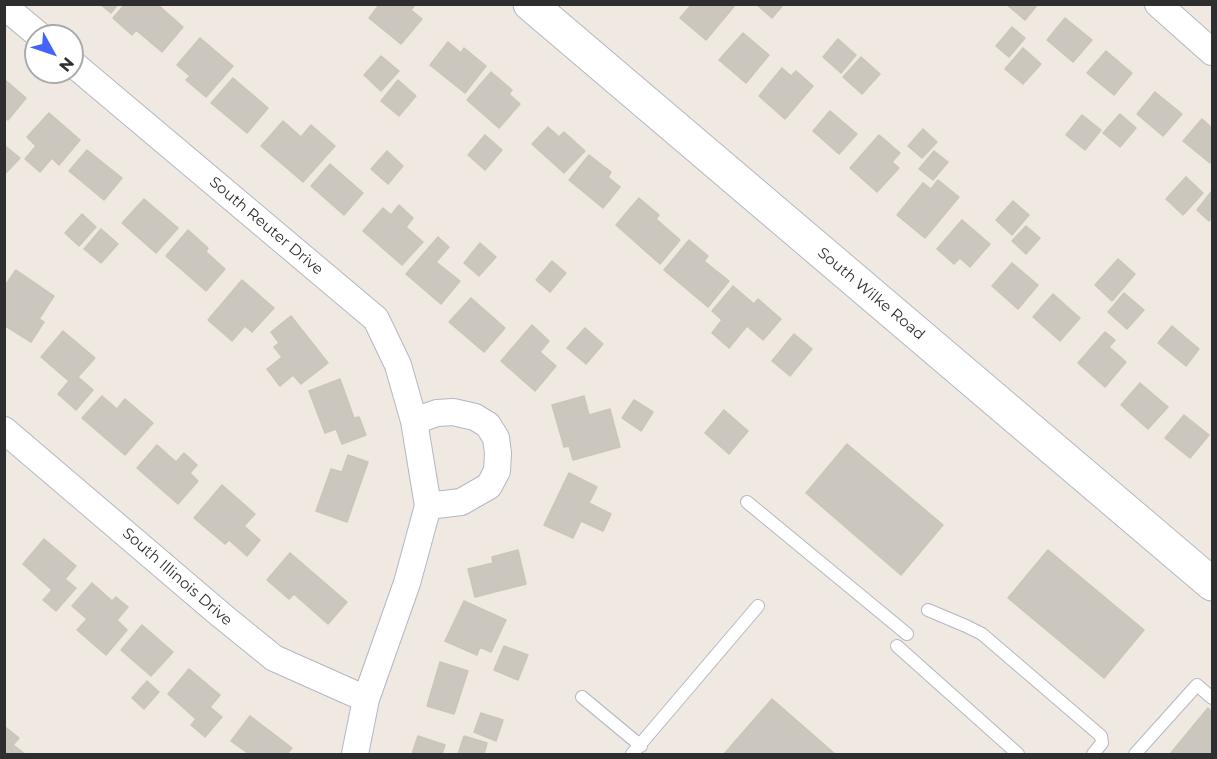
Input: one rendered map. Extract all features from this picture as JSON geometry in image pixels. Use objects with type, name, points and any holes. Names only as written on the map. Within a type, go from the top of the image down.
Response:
[{"type":"main road","name":"South Wilke Road","points":[[530,4],[1212,584]]},
{"type":"street","points":[[1158,4],[1212,52]]},
{"type":"street","points":[[4,6],[26,24]]},
{"type":"street","name":"South Reuter Drive","points":[[84,73],[376,319],[398,365],[414,421],[428,506],[407,583],[366,699],[355,754]]},
{"type":"street","points":[[414,421],[437,413],[453,412],[475,417],[488,425],[496,438],[497,471],[489,486],[461,501],[428,506]]},
{"type":"street","name":"South Illinois Drive","points":[[4,430],[274,658],[366,699]]},
{"type":"lane","points":[[747,502],[907,634]]},
{"type":"lane","points":[[582,697],[639,751],[758,606]]},
{"type":"lane","points":[[928,610],[982,634],[1101,736],[1102,743],[1093,754]]},
{"type":"lane","points":[[897,646],[1018,754]]},
{"type":"lane","points":[[1135,754],[1197,685],[1212,698]]},
{"type":"building","points":[[100,4],[118,4],[111,13]]},
{"type":"building","points":[[125,4],[157,4],[183,27],[162,52],[136,30],[132,35],[113,18]]},
{"type":"building","points":[[380,4],[415,5],[411,10],[422,19],[401,44],[369,18]]},
{"type":"building","points":[[692,4],[736,4],[706,40],[680,18]]},
{"type":"building","points":[[756,4],[784,4],[772,18]]},
{"type":"building","points":[[1006,4],[1038,4],[1025,20]]},
{"type":"building","points":[[1065,18],[1092,40],[1073,62],[1047,40]]},
{"type":"building","points":[[1012,27],[1025,38],[1009,57],[996,46]]},
{"type":"building","points":[[743,33],[769,55],[746,83],[719,60]]},
{"type":"building","points":[[200,38],[233,66],[206,97],[186,80],[190,76],[177,65]]},
{"type":"building","points":[[838,39],[856,55],[841,73],[823,57]]},
{"type":"building","points":[[448,42],[461,53],[464,48],[486,66],[465,93],[430,65]]},
{"type":"building","points":[[1023,48],[1041,64],[1023,84],[1005,69]]},
{"type":"building","points":[[1106,51],[1132,73],[1114,95],[1087,73]]},
{"type":"building","points":[[381,56],[399,71],[381,91],[364,75]]},
{"type":"building","points":[[861,57],[880,74],[862,94],[843,77]]},
{"type":"building","points":[[782,68],[791,76],[796,71],[813,86],[785,119],[759,96]]},
{"type":"building","points":[[491,72],[512,90],[509,94],[520,104],[499,128],[467,100]]},
{"type":"building","points":[[233,78],[268,108],[247,133],[211,103]]},
{"type":"building","points":[[4,79],[26,98],[8,120],[4,118]]},
{"type":"building","points":[[398,80],[416,96],[399,116],[381,101]]},
{"type":"building","points":[[1155,92],[1182,114],[1163,136],[1137,114]]},
{"type":"building","points":[[830,111],[857,134],[839,154],[813,131]]},
{"type":"building","points":[[49,113],[80,140],[59,165],[52,158],[40,172],[25,159],[36,146],[27,137]]},
{"type":"building","points":[[1120,114],[1136,128],[1120,147],[1103,133]]},
{"type":"building","points":[[1082,115],[1101,130],[1085,150],[1066,135]]},
{"type":"building","points":[[1202,119],[1212,128],[1212,160],[1210,163],[1183,141]]},
{"type":"building","points":[[283,121],[301,137],[311,125],[335,146],[303,182],[261,146]]},
{"type":"building","points":[[548,127],[559,137],[564,132],[585,151],[564,173],[532,144]]},
{"type":"building","points":[[923,129],[937,142],[922,158],[908,146]]},
{"type":"building","points":[[485,135],[502,150],[485,170],[468,155]]},
{"type":"building","points":[[879,135],[900,153],[892,162],[899,168],[877,192],[850,168]]},
{"type":"building","points":[[4,145],[20,158],[4,175]]},
{"type":"building","points":[[87,150],[122,178],[104,200],[69,171]]},
{"type":"building","points":[[387,151],[403,166],[388,184],[371,169]]},
{"type":"building","points":[[934,151],[948,162],[933,180],[919,169]]},
{"type":"building","points":[[589,155],[611,172],[608,177],[620,187],[603,208],[569,180]]},
{"type":"building","points":[[330,164],[363,193],[344,215],[311,186]]},
{"type":"building","points":[[1186,177],[1203,193],[1183,215],[1166,199]]},
{"type":"building","points":[[938,180],[959,197],[925,238],[897,215],[923,183],[931,189]]},
{"type":"building","points":[[1211,192],[1212,217],[1209,221],[1197,210]]},
{"type":"building","points":[[639,198],[659,215],[656,219],[680,240],[660,264],[616,225]]},
{"type":"building","points":[[144,199],[178,228],[156,253],[122,223]]},
{"type":"building","points":[[1013,201],[1029,215],[1012,235],[996,220]]},
{"type":"building","points":[[399,205],[413,218],[406,227],[423,242],[402,265],[363,231],[383,208],[391,215]]},
{"type":"building","points":[[82,214],[96,227],[79,246],[65,233]]},
{"type":"building","points":[[962,220],[990,244],[970,267],[960,258],[954,264],[937,249]]},
{"type":"building","points":[[1026,226],[1040,238],[1026,254],[1012,241]]},
{"type":"building","points":[[101,229],[118,244],[101,263],[84,249]]},
{"type":"building","points":[[188,230],[208,248],[206,252],[225,269],[206,291],[166,256]]},
{"type":"building","points":[[438,237],[449,247],[436,262],[460,281],[441,304],[406,274]]},
{"type":"building","points":[[689,240],[708,256],[704,261],[729,281],[708,307],[664,270]]},
{"type":"building","points":[[480,243],[496,257],[479,276],[464,263]]},
{"type":"building","points":[[1118,259],[1135,274],[1112,301],[1095,285]]},
{"type":"building","points":[[552,261],[566,273],[550,292],[536,280]]},
{"type":"building","points":[[1012,263],[1038,285],[1018,309],[992,286]]},
{"type":"building","points":[[16,270],[54,296],[39,319],[44,322],[31,342],[4,325],[4,287]]},
{"type":"building","points":[[242,280],[274,308],[252,332],[245,326],[232,341],[208,320]]},
{"type":"building","points":[[733,286],[754,304],[758,299],[781,319],[763,340],[747,326],[729,348],[712,333],[722,320],[712,311]]},
{"type":"building","points":[[1124,293],[1144,310],[1127,329],[1108,312]]},
{"type":"building","points":[[1053,294],[1080,318],[1060,341],[1033,317]]},
{"type":"building","points":[[471,298],[505,328],[484,352],[449,322]]},
{"type":"building","points":[[291,316],[328,363],[301,384],[293,375],[280,386],[267,369],[282,357],[274,347],[279,343],[271,332]]},
{"type":"building","points":[[532,325],[549,341],[540,352],[556,366],[535,391],[501,361]]},
{"type":"building","points":[[1172,326],[1199,349],[1186,366],[1158,343]]},
{"type":"building","points":[[585,328],[603,344],[586,364],[567,348]]},
{"type":"building","points":[[63,331],[95,358],[78,377],[93,390],[76,410],[58,394],[69,381],[41,357]]},
{"type":"building","points":[[1105,332],[1115,340],[1109,347],[1126,362],[1105,387],[1078,363]]},
{"type":"building","points":[[794,334],[812,349],[790,376],[772,361]]},
{"type":"building","points":[[340,379],[354,418],[359,417],[366,435],[342,444],[336,429],[325,433],[309,391]]},
{"type":"building","points":[[1140,383],[1168,407],[1148,429],[1121,405]]},
{"type":"building","points":[[102,396],[117,409],[125,399],[153,423],[125,455],[82,418]]},
{"type":"building","points":[[584,396],[589,415],[610,409],[620,447],[573,460],[569,446],[564,447],[552,405]]},
{"type":"building","points":[[634,400],[653,412],[641,431],[622,418]]},
{"type":"building","points":[[724,410],[748,431],[729,454],[705,433]]},
{"type":"building","points":[[1184,415],[1209,435],[1190,458],[1165,438]]},
{"type":"building","points":[[847,444],[943,525],[901,575],[806,493]]},
{"type":"building","points":[[157,445],[176,462],[184,453],[197,465],[190,473],[198,481],[178,504],[137,468]]},
{"type":"building","points":[[348,455],[368,462],[347,522],[316,511],[331,469],[342,472]]},
{"type":"building","points":[[569,473],[597,487],[589,503],[611,514],[603,531],[581,521],[573,538],[544,525]]},
{"type":"building","points":[[222,485],[255,514],[244,526],[260,540],[247,556],[229,540],[225,544],[194,518]]},
{"type":"building","points":[[44,539],[76,566],[65,579],[76,588],[56,611],[43,600],[52,590],[23,564]]},
{"type":"building","points":[[518,550],[526,584],[475,597],[468,569],[493,563],[492,557]]},
{"type":"building","points":[[1048,550],[1144,630],[1104,678],[1008,598]]},
{"type":"building","points":[[290,553],[347,602],[328,624],[294,594],[289,599],[267,580]]},
{"type":"building","points":[[92,583],[112,601],[116,597],[128,607],[117,620],[127,630],[106,655],[77,630],[87,619],[72,606]]},
{"type":"building","points":[[464,601],[506,620],[491,652],[480,647],[477,655],[445,641]]},
{"type":"building","points":[[142,625],[173,652],[151,676],[121,650]]},
{"type":"building","points":[[504,646],[528,655],[518,680],[494,670]]},
{"type":"building","points":[[440,662],[468,671],[454,714],[427,706]]},
{"type":"building","points":[[189,669],[220,695],[210,707],[222,717],[205,737],[191,725],[196,719],[168,694]]},
{"type":"building","points":[[147,681],[159,692],[144,709],[132,698]]},
{"type":"building","points":[[772,699],[835,754],[724,754]]},
{"type":"building","points":[[1208,708],[1212,712],[1212,754],[1170,754]]},
{"type":"building","points":[[481,713],[503,720],[496,741],[474,732]]},
{"type":"building","points":[[250,716],[292,748],[287,754],[249,754],[231,741]]},
{"type":"building","points":[[4,726],[19,738],[13,745],[25,754],[4,754]]},
{"type":"building","points":[[418,736],[445,745],[442,754],[412,754]]},
{"type":"building","points":[[464,736],[487,743],[484,754],[458,754]]}]
